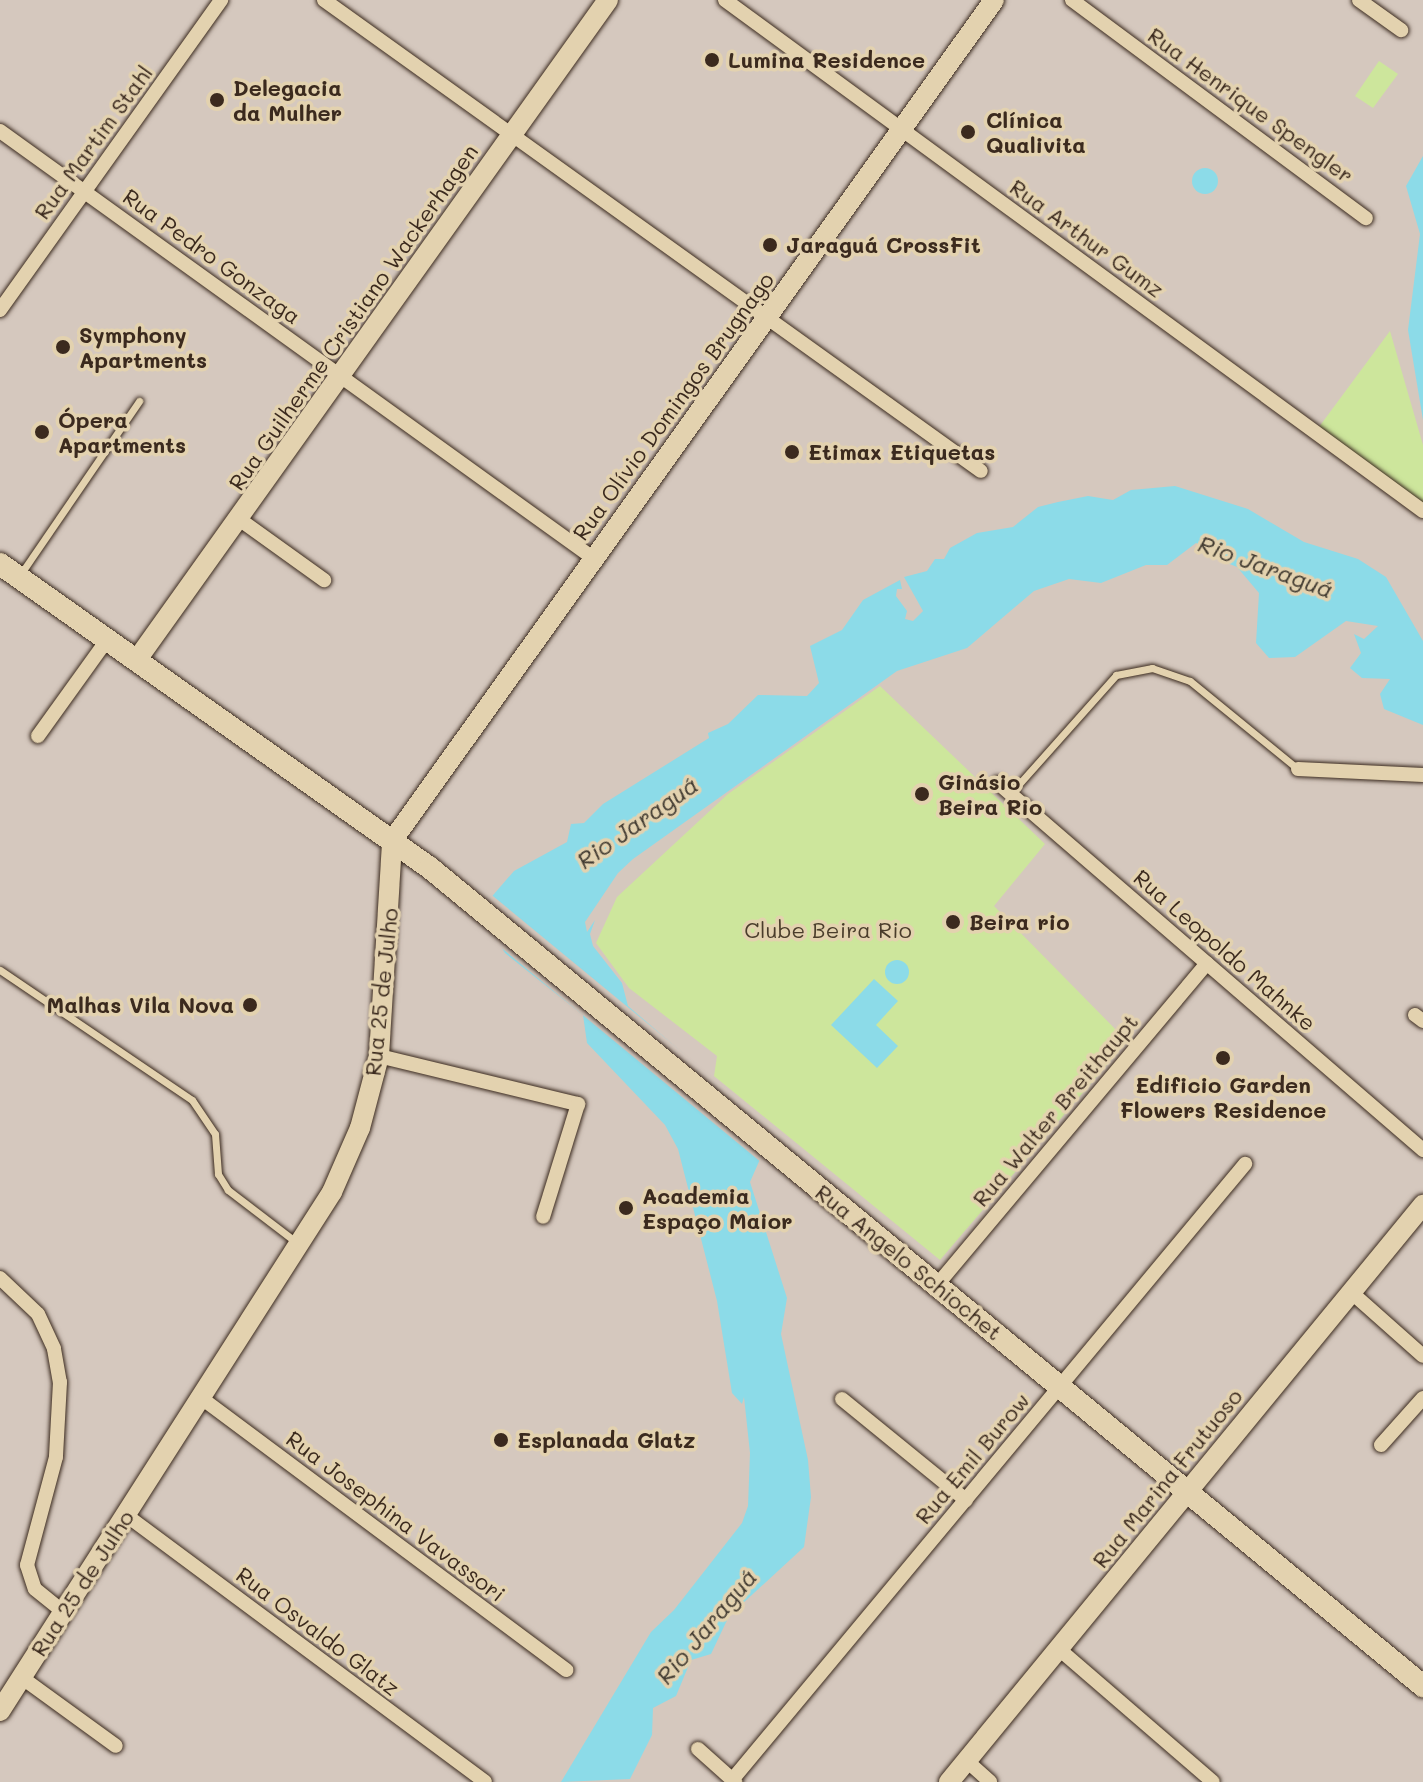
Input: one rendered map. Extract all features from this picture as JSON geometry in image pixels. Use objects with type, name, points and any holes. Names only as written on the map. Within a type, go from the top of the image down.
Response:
[{"type":"main road","name":"Rua Guilherme Cristiano Wackerhagen","points":[[136,661],[608,0]]},
{"type":"main road","name":"Rua Olívio Domingos Brugnago","points":[[392,841],[994,0]]},
{"type":"main road","points":[[9,570],[392,841]]},
{"type":"main road","name":"Rua Angelo Schiochet","points":[[392,841],[436,873],[1423,1686]]},
{"type":"main road","name":"Rua 25 de Julho","points":[[0,1711],[332,1192],[360,1128],[379,1056],[392,841]]},
{"type":"main road","name":"Rua Marina Frutuoso","points":[[949,1782],[1423,1205]]},
{"type":"street","name":"Rua Martim Stahl","points":[[0,310],[221,0]]},
{"type":"street","points":[[324,0],[981,471]]},
{"type":"street","name":"Rua Arthur Gumz","points":[[725,0],[1423,511]]},
{"type":"street","name":"Rua Henrique Spengler","points":[[1072,0],[1366,218]]},
{"type":"street","points":[[1359,0],[1401,30]]},
{"type":"street","name":"Rua Pedro Gonzaga","points":[[0,131],[593,558]]},
{"type":"street","points":[[239,519],[324,580]]},
{"type":"street","points":[[38,736],[107,640]]},
{"type":"street","points":[[1298,769],[1423,775]]},
{"type":"street","name":"Rua Leopoldo Mahnke","points":[[998,783],[1423,1150]]},
{"type":"street","name":"Rua Walter Breithaupt","points":[[937,1285],[1207,963]]},
{"type":"street","points":[[379,1056],[578,1104],[543,1217]]},
{"type":"street","name":"Rua Emil Burow","points":[[734,1781],[1245,1164]]},
{"type":"street","points":[[0,1278],[38,1314],[58,1371],[56,1457],[27,1565],[35,1589],[63,1612]]},
{"type":"street","points":[[1351,1292],[1423,1356]]},
{"type":"street","name":"Rua Josephina Vavassori","points":[[200,1397],[566,1670]]},
{"type":"street","points":[[1381,1445],[1423,1398]]},
{"type":"street","points":[[842,1399],[966,1500]]},
{"type":"street","name":"Rua Osvaldo Glatz","points":[[126,1515],[485,1782]]},
{"type":"street","points":[[1059,1649],[1213,1782]]},
{"type":"street","points":[[21,1677],[116,1746]]},
{"type":"street","points":[[698,1749],[734,1781]]},
{"type":"street","points":[[967,1761],[990,1782]]},
{"type":"lane","points":[[9,570],[139,401]]},
{"type":"lane","points":[[1011,793],[1116,675],[1152,668],[1190,681],[1298,769]]},
{"type":"lane","points":[[0,970],[192,1100],[215,1134],[218,1174],[228,1190],[299,1245]]},
{"type":"green space","points":[[1379,61],[1398,74],[1373,108],[1355,96]]},
{"type":"green space","points":[[1390,331],[1423,445],[1423,516],[1316,431]]},
{"type":"green space","name":"Clube Beira Rio","points":[[880,686],[1045,844],[994,906],[1127,1041],[940,1260],[714,1076],[717,1056],[629,988],[596,943],[617,897],[728,794]]},
{"type":"water","points":[[1423,156],[1423,420],[1408,330],[1420,234],[1406,186]]},
{"type":"water","points":[[1205,168],[1214,172],[1218,181],[1214,190],[1205,194],[1196,190],[1192,181],[1196,172]]},
{"type":"water","name":"Rio Jaraguá","points":[[1175,486],[1248,509],[1304,542],[1358,559],[1386,577],[1423,641],[1423,725],[1384,709],[1380,694],[1390,679],[1362,678],[1350,668],[1361,653],[1354,634],[1364,639],[1378,626],[1346,621],[1295,657],[1269,658],[1256,643],[1259,593],[1237,567],[1220,560],[1229,558],[1196,543],[1167,565],[1146,565],[1101,583],[1069,579],[1034,591],[967,648],[897,671],[633,859],[618,873],[585,922],[587,932],[595,920],[590,934],[593,946],[622,983],[628,1006],[727,1091],[761,1157],[750,1182],[787,1298],[781,1334],[808,1460],[811,1497],[804,1547],[729,1616],[711,1654],[691,1660],[676,1696],[653,1708],[652,1735],[630,1779],[561,1782],[651,1632],[674,1610],[742,1523],[748,1506],[750,1453],[744,1397],[742,1404],[732,1393],[717,1301],[678,1149],[665,1125],[587,1043],[583,1015],[505,953],[487,924],[488,901],[514,871],[567,842],[571,824],[584,823],[603,804],[709,738],[708,733],[728,724],[758,695],[807,696],[819,683],[810,646],[842,630],[863,600],[900,580],[902,589],[897,589],[896,596],[907,611],[905,619],[913,621],[923,611],[904,577],[927,571],[935,559],[944,559],[950,548],[977,533],[1013,527],[1038,507],[1058,502],[1088,496],[1113,500],[1131,490]]},
{"type":"water","points":[[897,960],[908,967],[909,972],[902,983],[897,984],[886,977],[885,972],[892,961]]},
{"type":"water","points":[[874,979],[898,1001],[876,1025],[898,1046],[877,1068],[831,1025]]},
{"type":"pier","points":[[488,892],[737,1097],[755,1122],[762,1163],[493,941],[484,926]]},
{"type":"place","name":"Lumina Residence","points":[[712,60]]},
{"type":"place","name":"Delegacia da Mulher","points":[[217,100]]},
{"type":"place","name":"Clínica Qualivita","points":[[968,132]]},
{"type":"place","name":"Jaraguá CrossFit","points":[[770,245]]},
{"type":"place","name":"Symphony Apartments","points":[[63,347]]},
{"type":"place","name":"Ópera Apartments","points":[[42,432]]},
{"type":"place","name":"Etimax Etiquetas","points":[[792,452]]},
{"type":"place","name":"Ginásio Beira Rio","points":[[922,794]]},
{"type":"place","name":"Beira rio","points":[[953,922]]},
{"type":"place","name":"Malhas Vila Nova","points":[[250,1005]]},
{"type":"place","name":"Edificio Garden Flowers Residence","points":[[1223,1058]]},
{"type":"place","name":"Academia Espaço Maior","points":[[626,1208]]},
{"type":"place","name":"Esplanada Glatz","points":[[501,1440]]}]
